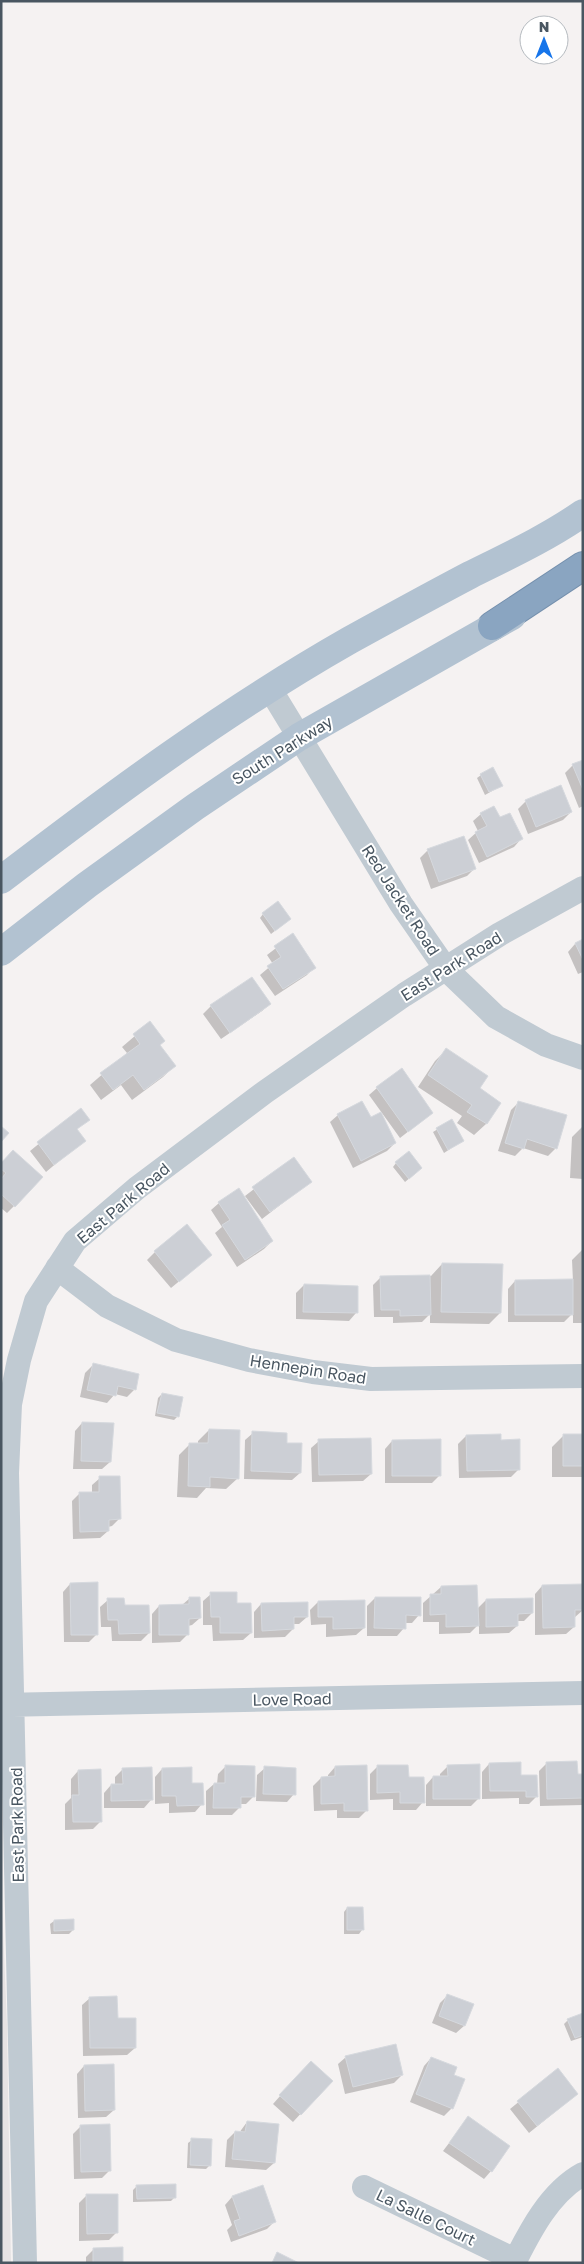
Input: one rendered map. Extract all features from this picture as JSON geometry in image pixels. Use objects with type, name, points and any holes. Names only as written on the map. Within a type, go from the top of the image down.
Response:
[{"type":"highway","points":[[492,626],[583,566]]},
{"type":"main road","points":[[1,880],[141,774],[270,689],[349,641],[434,594],[555,532],[583,514]]},
{"type":"main road","name":"South Parkway","points":[[1,952],[87,885],[179,818],[299,737],[492,626],[583,580]]},
{"type":"street","name":"Red Jacket Road","points":[[270,689],[401,904],[446,969],[496,1017],[546,1045],[583,1058]]},
{"type":"street","name":"East Park Road","points":[[25,2263],[8,1705],[7,1473],[10,1404],[19,1360],[36,1302],[75,1241],[137,1188],[265,1092],[404,995],[500,934],[583,888]]},
{"type":"street","name":"Hennepin Road","points":[[57,1268],[107,1306],[176,1340],[249,1360],[313,1372],[371,1379],[583,1376]]},
{"type":"street","name":"Love Road","points":[[8,1705],[583,1693]]},
{"type":"street","points":[[515,2262],[527,2236],[554,2198],[583,2174]]},
{"type":"street","name":"La Salle Court","points":[[364,2187],[515,2262]]},
{"type":"shaded area","points":[[1,1879],[7,2025],[11,2263],[1,2263]]},
{"type":"building","points":[[583,760],[583,790],[572,764]]},
{"type":"building","points":[[493,767],[503,786],[489,792],[480,774]]},
{"type":"building","points":[[561,785],[572,812],[536,827],[525,800]]},
{"type":"building","points":[[494,806],[500,817],[510,813],[523,839],[487,857],[475,832],[487,826],[480,813]]},
{"type":"building","points":[[464,836],[476,869],[439,882],[427,849]]},
{"type":"building","points":[[278,901],[291,919],[275,931],[262,913]]},
{"type":"building","points":[[293,933],[316,968],[283,989],[267,966],[281,957],[274,946]]},
{"type":"building","points":[[583,939],[583,960],[575,943]]},
{"type":"building","points":[[252,977],[271,1004],[230,1033],[210,1005]]},
{"type":"building","points":[[150,1021],[165,1041],[160,1045],[176,1066],[144,1090],[133,1075],[113,1090],[100,1073],[140,1044],[133,1034]]},
{"type":"building","points":[[446,1048],[488,1076],[480,1088],[501,1103],[487,1124],[467,1112],[472,1105],[428,1075]]},
{"type":"building","points":[[402,1068],[433,1113],[408,1132],[376,1087]]},
{"type":"building","points":[[362,1101],[371,1117],[381,1112],[396,1143],[361,1161],[337,1114]]},
{"type":"building","points":[[518,1101],[567,1115],[557,1149],[527,1139],[524,1149],[505,1143]]},
{"type":"building","points":[[81,1108],[90,1120],[77,1129],[86,1141],[54,1165],[37,1142]]},
{"type":"building","points":[[452,1119],[464,1141],[448,1150],[436,1128]]},
{"type":"building","points":[[1,1126],[9,1133],[1,1142]]},
{"type":"building","points":[[13,1150],[43,1177],[15,1207],[1,1194],[1,1179],[6,1173],[1,1169],[1,1163]]},
{"type":"building","points":[[409,1151],[422,1168],[409,1179],[395,1162]]},
{"type":"building","points":[[294,1157],[312,1182],[270,1212],[252,1187]]},
{"type":"building","points":[[239,1188],[273,1241],[245,1260],[222,1225],[230,1220],[218,1202]]},
{"type":"building","points":[[187,1224],[212,1255],[179,1282],[154,1251]]},
{"type":"building","points":[[442,1263],[503,1264],[501,1313],[441,1312]]},
{"type":"building","points":[[430,1275],[431,1315],[400,1316],[400,1310],[381,1310],[380,1276]]},
{"type":"building","points":[[573,1279],[573,1315],[515,1315],[515,1280]]},
{"type":"building","points":[[304,1284],[358,1286],[358,1313],[303,1312]]},
{"type":"building","points":[[93,1363],[139,1374],[136,1390],[118,1386],[116,1396],[87,1390]]},
{"type":"building","points":[[162,1393],[183,1397],[179,1417],[157,1413]]},
{"type":"building","points":[[82,1422],[114,1423],[111,1462],[81,1461]]},
{"type":"building","points":[[209,1429],[240,1430],[239,1479],[210,1477],[210,1487],[188,1486],[189,1443],[208,1443]]},
{"type":"building","points":[[252,1431],[287,1433],[287,1443],[302,1443],[301,1473],[251,1471]]},
{"type":"building","points":[[501,1434],[501,1440],[520,1439],[520,1470],[467,1471],[466,1435]]},
{"type":"building","points":[[563,1434],[583,1434],[583,1466],[563,1466]]},
{"type":"building","points":[[371,1438],[372,1474],[319,1475],[318,1439]]},
{"type":"building","points":[[441,1439],[441,1476],[392,1476],[392,1440]]},
{"type":"building","points":[[99,1476],[120,1476],[121,1519],[109,1520],[109,1531],[80,1532],[79,1492],[99,1492]]},
{"type":"building","points":[[98,1582],[98,1635],[71,1635],[70,1583]]},
{"type":"building","points":[[583,1584],[583,1610],[575,1610],[575,1627],[543,1628],[542,1585]]},
{"type":"building","points":[[477,1585],[479,1626],[446,1627],[446,1614],[430,1615],[430,1594],[441,1594],[441,1586]]},
{"type":"building","points":[[210,1592],[237,1592],[237,1603],[251,1603],[252,1633],[220,1633],[220,1617],[211,1617]]},
{"type":"building","points":[[189,1597],[200,1597],[201,1618],[189,1619],[189,1635],[159,1635],[159,1605],[189,1604]]},
{"type":"building","points":[[375,1597],[421,1597],[421,1616],[406,1615],[406,1629],[374,1628]]},
{"type":"building","points":[[107,1598],[124,1598],[125,1605],[149,1605],[150,1633],[119,1634],[118,1620],[108,1620]]},
{"type":"building","points":[[533,1598],[533,1613],[518,1614],[518,1626],[486,1627],[486,1599]]},
{"type":"building","points":[[365,1600],[365,1628],[333,1629],[333,1617],[318,1617],[318,1601]]},
{"type":"building","points":[[308,1602],[308,1617],[294,1617],[294,1629],[262,1631],[261,1603]]},
{"type":"building","points":[[577,1761],[578,1774],[583,1774],[583,1798],[547,1799],[546,1762]]},
{"type":"building","points":[[521,1762],[521,1775],[537,1775],[538,1797],[526,1797],[526,1791],[490,1791],[489,1763]]},
{"type":"building","points":[[480,1764],[480,1799],[433,1799],[433,1776],[448,1776],[447,1765]]},
{"type":"building","points":[[225,1765],[255,1766],[255,1797],[241,1797],[241,1808],[213,1808],[214,1783],[225,1783]]},
{"type":"building","points":[[367,1765],[368,1811],[344,1811],[344,1803],[321,1804],[321,1777],[335,1776],[335,1766]]},
{"type":"building","points":[[377,1765],[408,1765],[409,1777],[424,1777],[425,1803],[400,1803],[400,1792],[377,1793]]},
{"type":"building","points":[[264,1766],[296,1768],[296,1795],[263,1794]]},
{"type":"building","points":[[152,1767],[153,1800],[111,1801],[111,1784],[123,1784],[122,1768]]},
{"type":"building","points":[[192,1767],[192,1783],[203,1783],[204,1805],[177,1806],[176,1796],[162,1796],[162,1768]]},
{"type":"building","points":[[101,1769],[102,1822],[73,1822],[72,1795],[79,1795],[78,1770]]},
{"type":"building","points":[[347,1907],[363,1907],[364,1930],[347,1930]]},
{"type":"building","points":[[74,1919],[74,1930],[54,1931],[54,1920]]},
{"type":"building","points":[[447,1994],[474,2004],[465,2026],[439,2016]]},
{"type":"building","points":[[117,1996],[118,2018],[136,2018],[136,2048],[90,2048],[89,1997]]},
{"type":"building","points":[[583,2013],[583,2035],[575,2038],[567,2019]]},
{"type":"building","points":[[396,2044],[403,2075],[353,2087],[345,2056]]},
{"type":"building","points":[[431,2057],[457,2067],[454,2075],[465,2079],[453,2109],[416,2094]]},
{"type":"building","points":[[311,2061],[333,2081],[301,2115],[279,2095]]},
{"type":"building","points":[[114,2064],[115,2110],[85,2111],[84,2065]]},
{"type":"building","points":[[558,2068],[578,2094],[537,2126],[517,2101]]},
{"type":"building","points":[[468,2116],[510,2146],[492,2172],[449,2143]]},
{"type":"building","points":[[247,2121],[279,2124],[275,2163],[232,2159],[235,2131],[245,2132]]},
{"type":"building","points":[[110,2124],[111,2171],[81,2172],[80,2125]]},
{"type":"building","points":[[191,2138],[212,2139],[211,2166],[190,2165]]},
{"type":"building","points":[[176,2184],[176,2198],[137,2199],[136,2185]]},
{"type":"building","points":[[263,2185],[276,2222],[239,2236],[234,2221],[240,2219],[232,2196]]},
{"type":"building","points":[[86,2194],[118,2194],[118,2233],[87,2234]]},
{"type":"building","points":[[123,2247],[123,2263],[93,2263],[93,2248]]},
{"type":"building","points":[[277,2252],[299,2263],[272,2263]]}]
